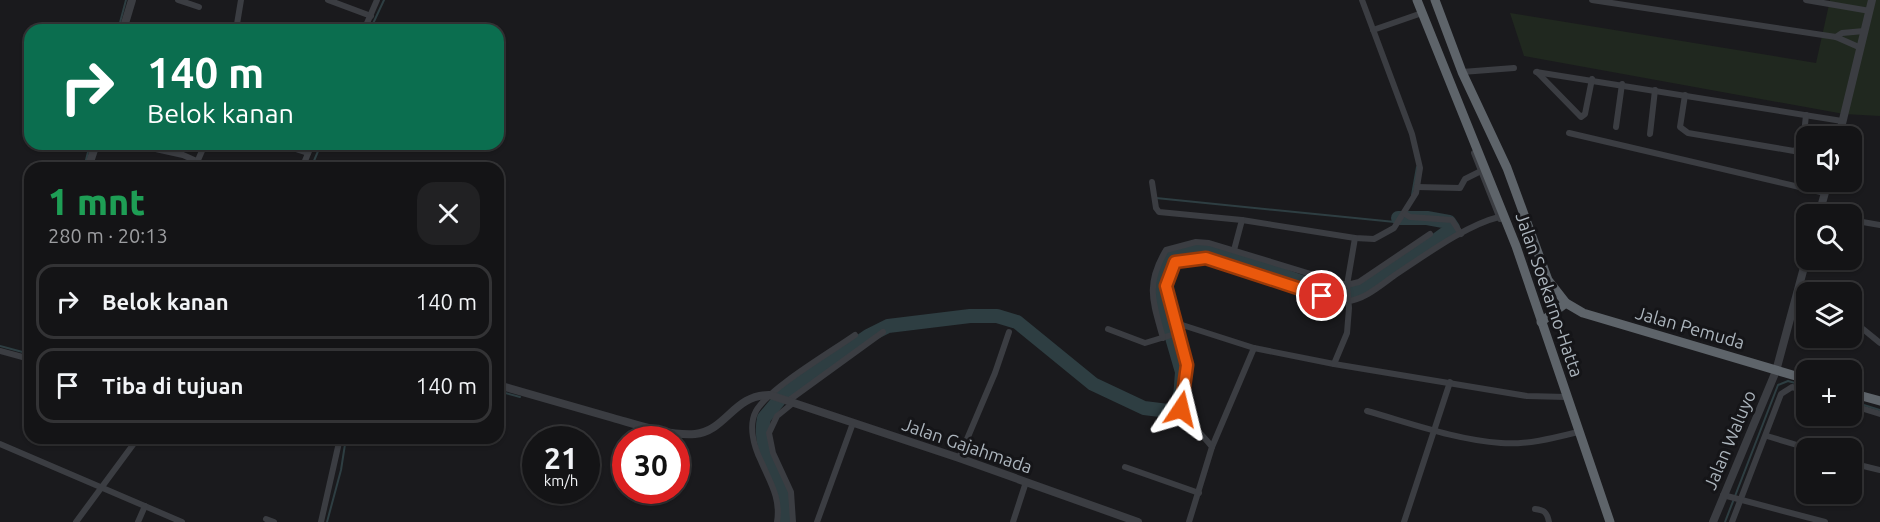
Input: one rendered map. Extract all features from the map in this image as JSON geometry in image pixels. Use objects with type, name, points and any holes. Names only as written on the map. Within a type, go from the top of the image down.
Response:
[{"type":"highway","name":"Jalan Soekarno-Hatta","points":[[1417,0],[1459,104],[1485,177],[1520,260],[1610,522]]},
{"type":"highway","name":"Jalan Soekarno-Hatta","points":[[1435,0],[1462,72],[1519,199],[1548,280],[1566,303]]},
{"type":"highway","points":[[1541,322],[1566,303]]},
{"type":"highway","name":"Jalan Pemuda","points":[[1566,303],[1583,314],[1796,377]]},
{"type":"highway","points":[[1862,396],[1880,401]]},
{"type":"street","points":[[125,24],[132,0]]},
{"type":"street","points":[[178,0],[199,7]]},
{"type":"street","points":[[237,24],[241,0]]},
{"type":"street","points":[[328,0],[371,16]]},
{"type":"street","points":[[367,24],[377,0]]},
{"type":"street","points":[[1152,182],[1156,208],[1159,212],[1242,220],[1355,238],[1383,236],[1403,217],[1418,187],[1420,165],[1412,134],[1362,0]]},
{"type":"street","points":[[1592,0],[1836,37],[1861,48]]},
{"type":"street","points":[[1806,0],[1870,11]]},
{"type":"street","points":[[1841,126],[1872,0]]},
{"type":"street","points":[[1373,30],[1422,13]]},
{"type":"street","points":[[1836,37],[1842,33],[1864,31]]},
{"type":"street","points":[[1462,72],[1514,68]]},
{"type":"street","points":[[1592,79],[1586,114],[1581,117],[1536,72],[1592,79],[1842,121]]},
{"type":"street","points":[[1616,128],[1622,84]]},
{"type":"street","points":[[1650,134],[1655,90]]},
{"type":"street","points":[[1685,94],[1680,128],[1688,133],[1794,151],[1803,144],[1806,115]]},
{"type":"street","points":[[1569,133],[1825,193],[1821,204]]},
{"type":"street","points":[[157,150],[202,162]]},
{"type":"street","points":[[198,160],[202,150]]},
{"type":"street","points":[[299,150],[308,153]]},
{"type":"street","points":[[305,162],[309,150]]},
{"type":"street","points":[[1418,187],[1460,188],[1465,179],[1485,177]]},
{"type":"street","points":[[1174,262],[1206,258],[1322,296],[1357,299],[1460,232],[1499,212]]},
{"type":"street","points":[[1403,217],[1452,220],[1460,232]]},
{"type":"street","points":[[1234,250],[1242,220]]},
{"type":"street","points":[[1862,222],[1880,225]]},
{"type":"street","points":[[1164,338],[1151,297],[1151,286],[1154,274],[1167,251],[1196,242],[1234,250],[1346,286],[1359,282],[1430,234]]},
{"type":"street","points":[[1335,364],[1347,333],[1349,304],[1346,299],[1346,286],[1355,238]]},
{"type":"street","points":[[1167,251],[1174,262]]},
{"type":"street","points":[[1174,262],[1166,286],[1188,372],[1181,409],[1186,419],[1202,432],[1212,447]]},
{"type":"street","name":"Jalan Waluyo","points":[[1713,522],[1726,496],[1776,370],[1803,270]]},
{"type":"street","points":[[1176,323],[1254,348],[1335,364],[1527,396],[1566,397]]},
{"type":"street","points":[[1108,329],[1145,343],[1177,333]]},
{"type":"street","points":[[1863,329],[1880,343]]},
{"type":"street","points":[[793,522],[791,492],[773,453],[769,433],[777,416],[788,402],[883,332]]},
{"type":"street","points":[[958,458],[995,373],[1009,332]]},
{"type":"street","points":[[777,522],[779,504],[758,455],[753,436],[753,419],[767,400],[855,335]]},
{"type":"street","points":[[1189,521],[1212,447],[1254,348]]},
{"type":"street","points":[[0,351],[24,357]]},
{"type":"street","points":[[1404,522],[1450,382]]},
{"type":"street","points":[[504,387],[647,427],[695,434],[706,431],[746,399],[755,395],[767,400]]},
{"type":"street","points":[[1732,522],[1784,390],[1796,388]]},
{"type":"street","name":"Jalan Gajahmada","points":[[767,400],[788,402],[851,429],[958,458],[1023,487],[1138,522]]},
{"type":"street","points":[[1862,408],[1880,414]]},
{"type":"street","points":[[1367,411],[1436,430],[1501,443],[1551,439],[1578,432]]},
{"type":"street","points":[[817,522],[851,429]]},
{"type":"street","points":[[1767,436],[1796,445]]},
{"type":"street","points":[[0,444],[182,522]]},
{"type":"street","points":[[76,522],[131,444]]},
{"type":"street","points":[[321,522],[339,444]]},
{"type":"street","points":[[1862,466],[1880,470]]},
{"type":"street","points":[[1125,467],[1199,493]]},
{"type":"street","points":[[1013,522],[1023,487]]},
{"type":"street","points":[[1726,496],[1825,522]]},
{"type":"street","points":[[138,522],[145,506]]},
{"type":"street","points":[[1534,509],[1543,510],[1548,514],[1549,522]]},
{"type":"street","points":[[161,522],[164,514]]},
{"type":"street","points":[[266,519],[274,522]]},
{"type":"shaded area","points":[[1830,0],[1880,0],[1880,116],[1844,114],[1524,56],[1510,13],[1816,63]]},
{"type":"waterway","points":[[120,24],[126,0]]},
{"type":"waterway","points":[[373,24],[384,0]]},
{"type":"waterway","points":[[86,162],[88,150]]},
{"type":"waterway","points":[[314,162],[318,150]]},
{"type":"waterway","points":[[1412,195],[1417,167]]},
{"type":"waterway","points":[[1156,198],[1395,222]]},
{"type":"waterway","points":[[786,522],[783,494],[764,445],[764,418],[784,394],[868,336],[888,326],[970,316],[997,316],[1017,322],[1093,384],[1144,408],[1168,411],[1175,407],[1180,399],[1182,372],[1162,303],[1160,285],[1168,258],[1187,251],[1209,251],[1234,257],[1311,285],[1333,291],[1352,291],[1374,282],[1453,228],[1449,222],[1427,218],[1398,218]]},
{"type":"waterway","points":[[0,346],[24,352]]},
{"type":"waterway","points":[[1725,522],[1778,385],[1788,381],[1796,383]]},
{"type":"waterway","points":[[504,393],[520,397]]},
{"type":"waterway","points":[[1862,404],[1880,410]]},
{"type":"waterway","points":[[327,522],[341,470],[345,444]]},
{"type":"route","points":[[1181,409],[1188,372],[1166,286],[1167,277],[1175,262],[1196,257],[1206,258],[1322,296]]}]
